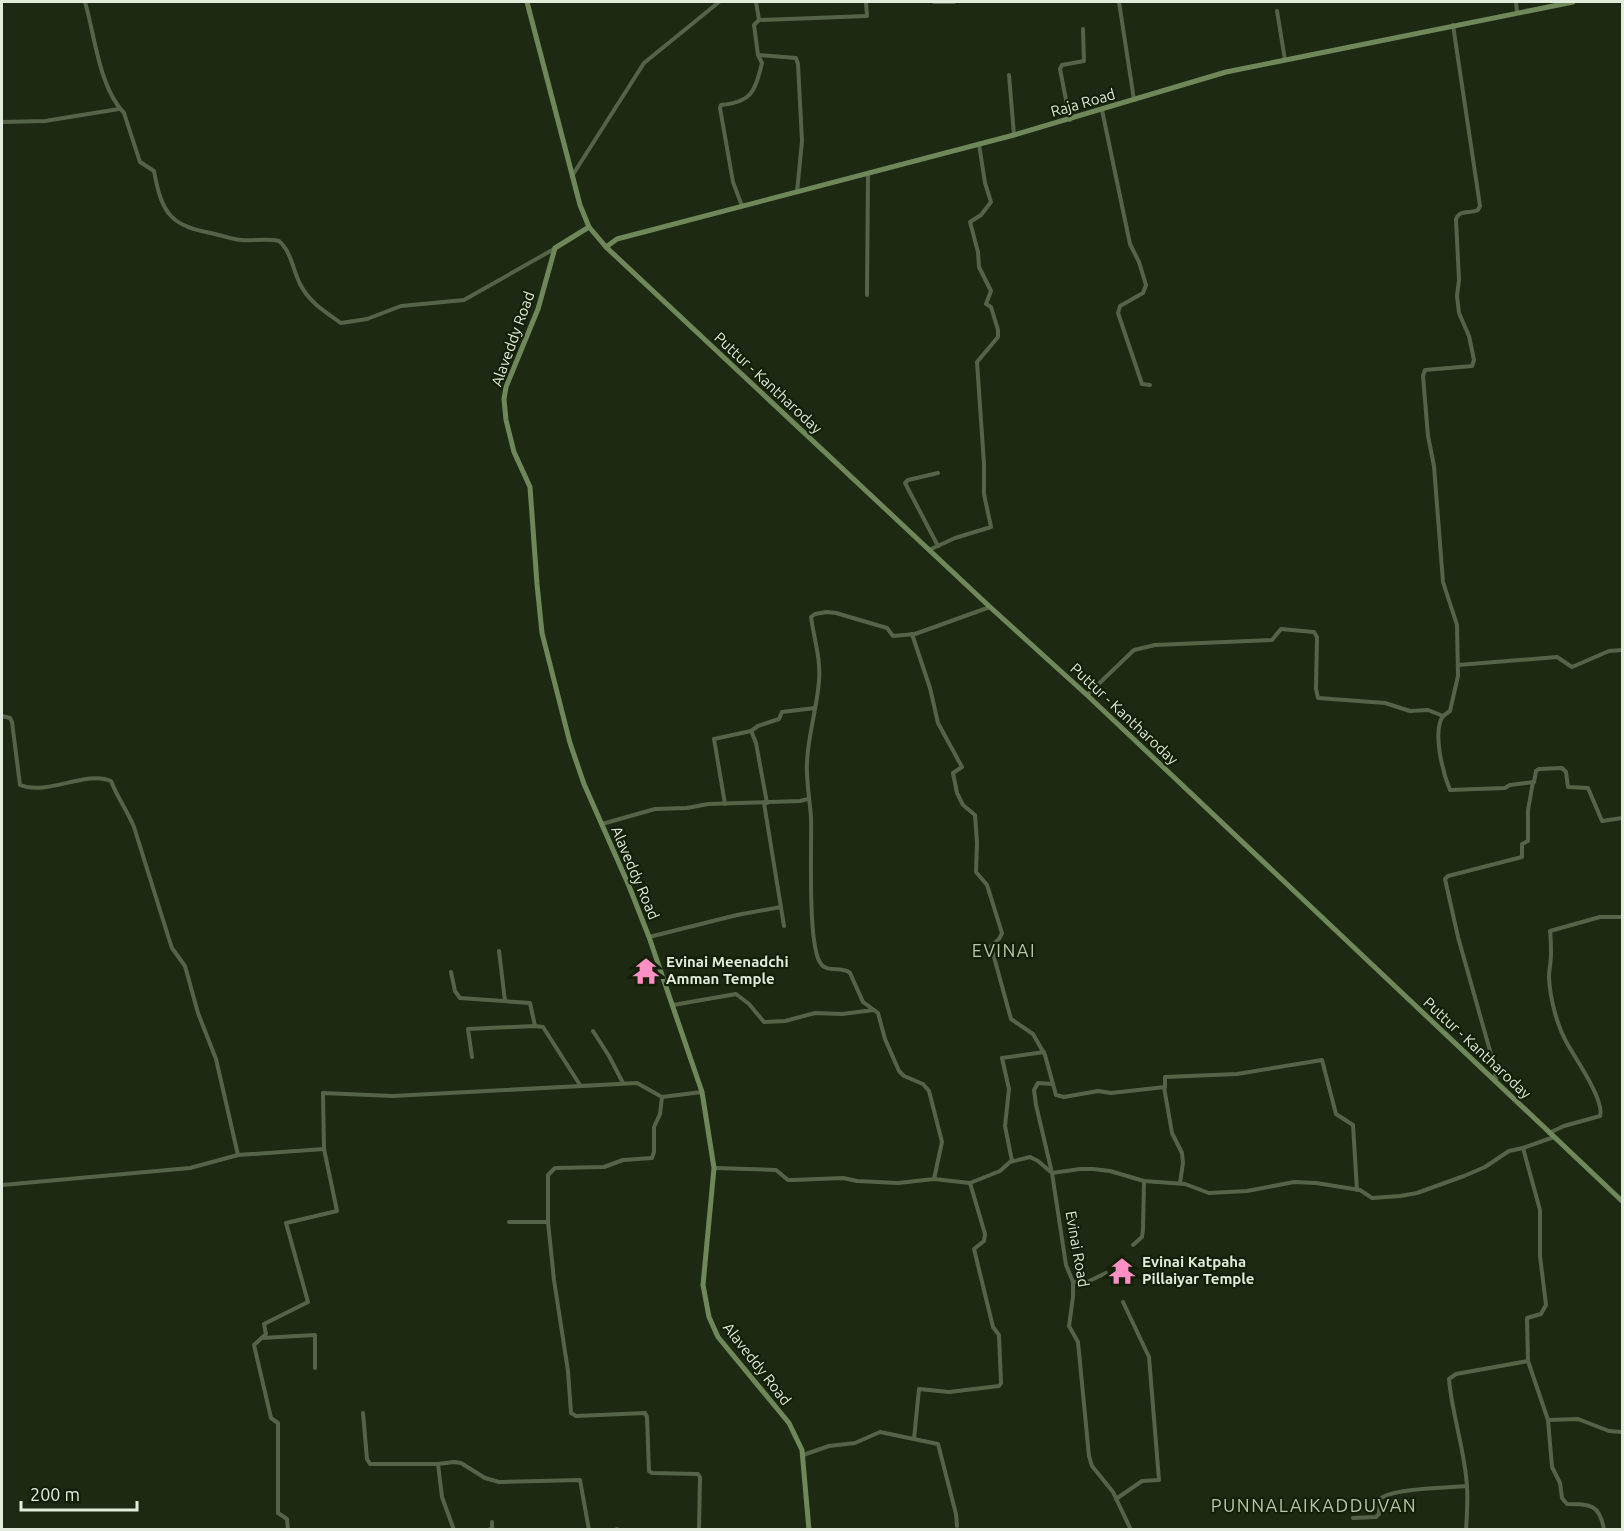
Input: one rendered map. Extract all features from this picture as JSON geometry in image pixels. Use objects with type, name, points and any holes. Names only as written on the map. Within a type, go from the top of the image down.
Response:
[{"type":"street","points":[[86,2],[106,85],[119,109],[124,113],[140,162],[154,171],[159,198],[168,213],[185,226],[204,233],[240,240],[279,241],[286,249],[300,284],[309,297],[319,308],[341,323],[368,319],[401,306],[464,300],[527,266],[589,227]]},
{"type":"street","name":"Puttur - Kantharoday","points":[[527,2],[580,205],[589,227],[606,248],[1087,695],[1623,1201]]},
{"type":"street","points":[[571,176],[644,63],[719,2]]},
{"type":"street","points":[[756,2],[759,20]]},
{"type":"street","points":[[742,206],[733,182],[720,108],[721,105],[734,104],[746,99],[755,90],[762,63],[758,55],[754,25],[759,20],[867,16],[866,2]]},
{"type":"street","points":[[934,2],[954,2]]},
{"type":"street","points":[[1119,2],[1134,100]]},
{"type":"street","points":[[1516,2],[1517,12]]},
{"type":"street","name":"Raja Road","points":[[606,248],[617,239],[1070,120],[1226,72],[1573,2]]},
{"type":"street","points":[[1277,11],[1285,60]]},
{"type":"street","points":[[1453,25],[1480,206],[1478,210],[1462,212],[1456,219],[1458,304],[1459,313],[1469,336],[1474,360],[1472,366],[1425,370],[1423,376],[1428,436],[1434,466],[1443,582],[1457,625],[1458,676],[1450,711],[1443,716],[1438,728],[1438,738],[1450,790],[1505,788],[1510,785],[1533,782]]},
{"type":"street","points":[[1070,120],[1060,69],[1062,65],[1084,61],[1083,29]]},
{"type":"street","points":[[758,55],[796,58],[798,64],[802,141],[797,192]]},
{"type":"street","points":[[1009,75],[1014,135]]},
{"type":"street","points":[[2,122],[45,121],[119,109]]},
{"type":"street","points":[[1102,110],[1130,243],[1146,285],[1143,293],[1120,306],[1118,313],[1142,384],[1150,385]]},
{"type":"street","points":[[929,550],[955,538],[991,527],[984,494],[977,362],[998,337],[998,330],[991,307],[986,304],[991,291],[978,267],[978,252],[970,222],[981,215],[991,202],[985,183],[979,144]]},
{"type":"street","points":[[867,295],[868,174]]},
{"type":"street","name":"Alaveddy Road","points":[[555,248],[538,309],[506,387],[504,399],[506,420],[514,452],[530,487],[542,633],[570,743],[649,937],[702,1092],[714,1168],[703,1285],[708,1317],[718,1337],[789,1423],[802,1450],[809,1530]]},
{"type":"street","points":[[938,473],[908,480],[905,483],[938,546]]},
{"type":"street","points":[[876,1010],[867,1007],[863,1002],[847,970],[826,968],[821,964],[817,955],[813,925],[807,764],[819,680],[818,654],[813,636],[812,617],[815,614],[827,612],[836,613],[887,628],[893,636],[912,634],[990,607]]},
{"type":"street","points":[[1087,695],[1134,650],[1178,643],[1272,640],[1281,629],[1314,632],[1317,637],[1316,689],[1318,698],[1366,704],[1385,703],[1410,711],[1428,710],[1443,716]]},
{"type":"street","points":[[912,634],[930,688],[938,723],[962,767],[953,773],[957,793],[963,806],[975,815],[976,872],[987,885],[1002,933],[991,946],[1011,1019],[1033,1034],[1044,1052],[1056,1095],[1064,1097],[1098,1091],[1111,1093],[1164,1088]]},
{"type":"street","points":[[1458,665],[1557,657],[1572,667],[1608,651],[1623,650]]},
{"type":"street","points":[[725,804],[714,739],[751,731],[779,718],[782,712],[814,708]]},
{"type":"street","points":[[2,716],[10,718],[12,722],[20,785],[26,788],[61,786],[72,781],[106,779],[111,781],[116,796],[128,813],[134,827],[172,948],[185,966],[198,1013],[216,1059],[238,1155]]},
{"type":"street","points":[[752,732],[756,743],[784,926]]},
{"type":"street","points":[[1496,1082],[1494,1065],[1458,937],[1445,879],[1448,876],[1522,857],[1522,843],[1528,841],[1528,810],[1533,782],[1536,771],[1539,769],[1562,768],[1566,772],[1568,787],[1588,788],[1602,821],[1623,818]]},
{"type":"street","points":[[602,824],[655,809],[808,799]]},
{"type":"street","points":[[649,937],[737,915],[781,907]]},
{"type":"street","points":[[714,1168],[776,1170],[788,1180],[843,1178],[898,1183],[934,1179],[970,1183],[1000,1171],[1012,1161],[1030,1157],[1052,1173],[1093,1169],[1144,1181],[1191,1185],[1209,1193],[1247,1191],[1294,1182],[1357,1190],[1372,1198],[1417,1193],[1485,1167],[1509,1151],[1523,1148],[1552,1135],[1564,1126],[1600,1116],[1602,1112],[1599,1101],[1578,1058],[1567,1044],[1555,1011],[1549,977],[1550,931],[1600,917],[1623,916]]},
{"type":"street","points":[[499,951],[505,1001]]},
{"type":"street","points":[[451,972],[455,991],[460,998],[530,1003],[535,1026]]},
{"type":"street","points":[[673,1005],[736,994],[749,1004],[764,1022],[785,1021],[815,1013],[842,1014],[876,1010]]},
{"type":"street","points":[[876,1010],[885,1039],[899,1071],[904,1076],[923,1084],[933,1101],[942,1142],[934,1179]]},
{"type":"street","points":[[472,1057],[468,1029],[543,1027],[580,1085]]},
{"type":"street","points":[[593,1030],[623,1083]]},
{"type":"street","points":[[1012,1161],[1005,1126],[1009,1089],[1002,1058],[1044,1052]]},
{"type":"street","points":[[1180,1183],[1182,1153],[1172,1133],[1164,1088],[1165,1077],[1237,1074],[1322,1060],[1336,1114],[1353,1125],[1357,1190]]},
{"type":"street","points":[[288,1530],[287,1520],[278,1513],[278,1423],[271,1418],[254,1345],[266,1334],[264,1324],[308,1302],[286,1223],[337,1211],[324,1149],[323,1093],[393,1096],[623,1083],[637,1083],[662,1097],[702,1092]]},
{"type":"street","name":"Evinai Road","points":[[1053,1084],[1038,1083],[1034,1090],[1052,1173],[1066,1265],[1073,1282],[1069,1326],[1078,1342],[1089,1456],[1092,1466],[1116,1499],[1131,1530]]},
{"type":"street","points":[[662,1097],[660,1114],[654,1127],[652,1158],[622,1160],[604,1167],[555,1168],[550,1171],[548,1175],[548,1222],[568,1371],[571,1413],[576,1416],[645,1413],[649,1471],[652,1473],[698,1474],[700,1477],[699,1530]]},
{"type":"street","points":[[1523,1148],[1540,1210],[1540,1257],[1546,1305],[1542,1314],[1527,1318],[1528,1361],[1548,1420],[1552,1467],[1560,1483],[1562,1498],[1567,1504],[1589,1504],[1595,1508],[1602,1520],[1604,1530]]},
{"type":"street","points":[[2,1185],[190,1168],[238,1155],[324,1149]]},
{"type":"street","points":[[1132,1245],[1142,1237],[1144,1181]]},
{"type":"street","points":[[914,1439],[919,1389],[949,1392],[986,1389],[999,1386],[1001,1383],[999,1335],[993,1327],[974,1249],[984,1241],[985,1234],[970,1183]]},
{"type":"street","points":[[509,1222],[548,1222]]},
{"type":"street","points":[[1073,1282],[1087,1282],[1106,1273]]},
{"type":"street","points":[[1116,1499],[1142,1481],[1159,1480],[1149,1357],[1123,1302]]},
{"type":"street","points":[[262,1338],[315,1335],[315,1368]]},
{"type":"street","points":[[1466,1530],[1467,1486],[1451,1406],[1449,1379],[1456,1374],[1528,1361]]},
{"type":"street","points":[[363,1413],[367,1459],[370,1464],[454,1462],[460,1463],[485,1478],[499,1482],[580,1480],[589,1530]]},
{"type":"street","points":[[1548,1420],[1578,1419],[1609,1431],[1623,1432]]},
{"type":"street","points":[[802,1455],[830,1446],[855,1443],[880,1432],[938,1444],[957,1526]]},
{"type":"street","points":[[438,1464],[442,1497],[454,1530]]},
{"type":"street","points":[[1353,1518],[1376,1517],[1380,1499],[1388,1495],[1416,1489],[1467,1486]]},
{"type":"street","points":[[489,1530],[492,1528],[492,1522]]},
{"type":"place","name":"Evinai Meenadchi Amman Temple","points":[[646,971]]},
{"type":"place","name":"Evinai Katpaha Pillaiyar Temple","points":[[1122,1271]]},
{"type":"district","name":"EVINAI","points":[[1004,951]]},
{"type":"district","name":"PUNNALAIKADDUVAN","points":[[1314,1506]]}]
